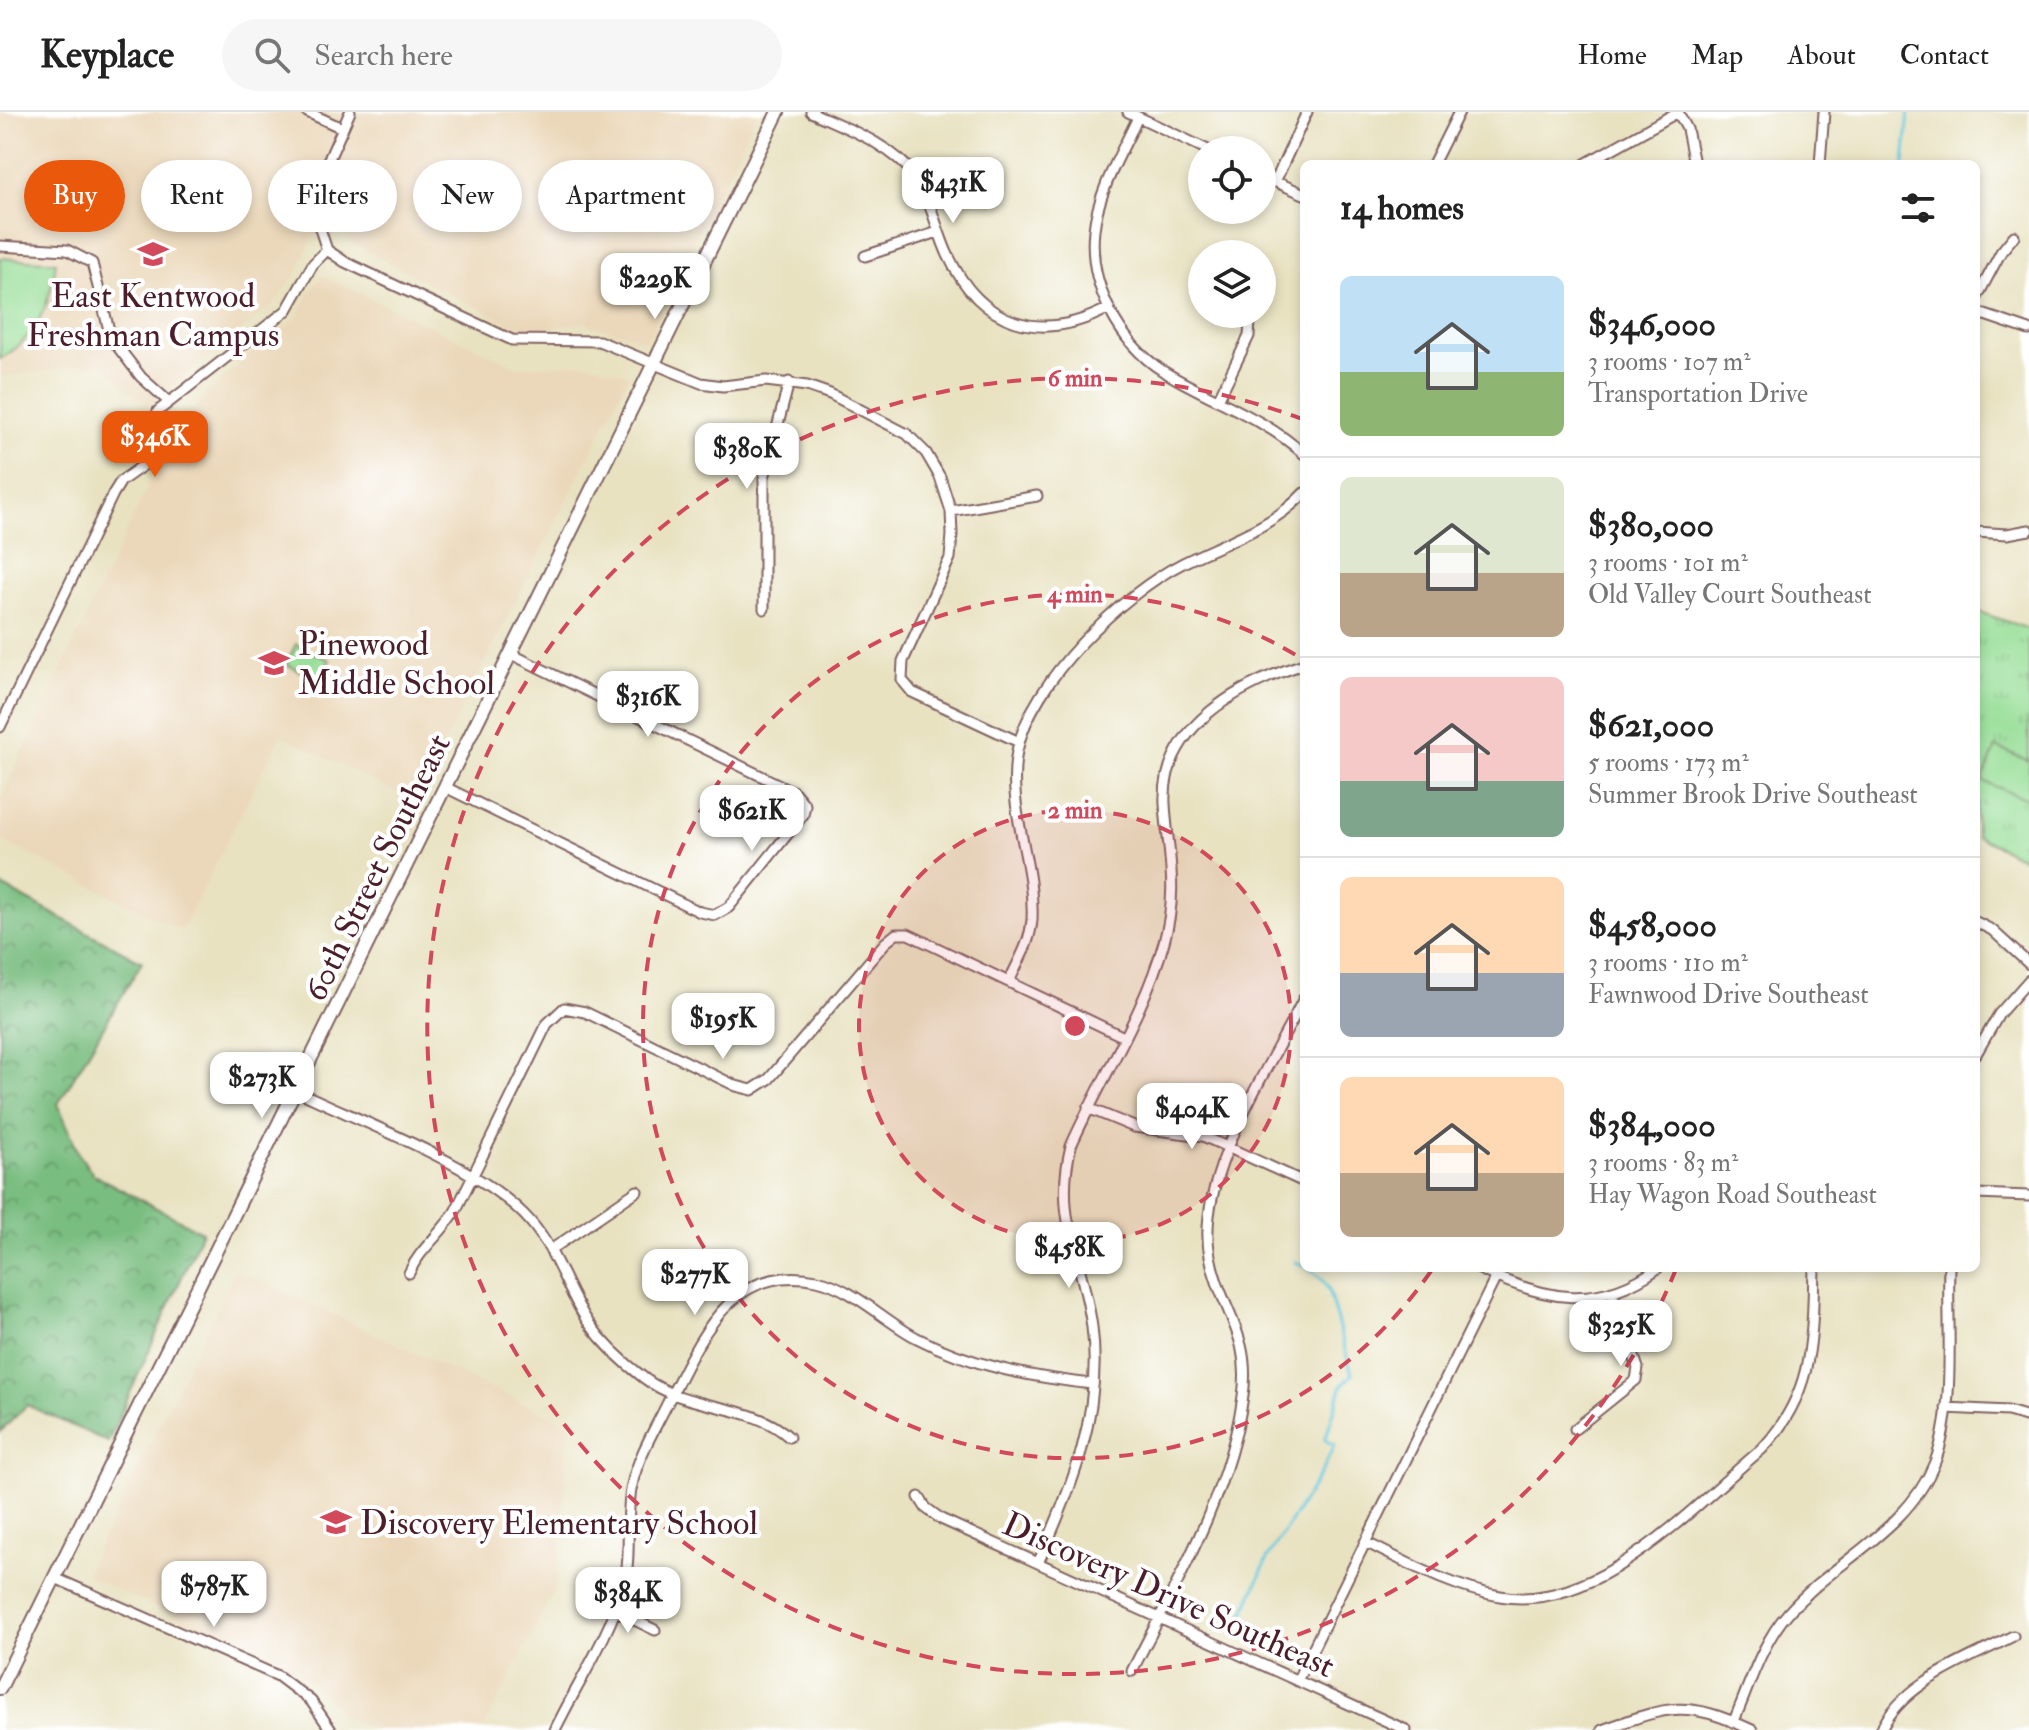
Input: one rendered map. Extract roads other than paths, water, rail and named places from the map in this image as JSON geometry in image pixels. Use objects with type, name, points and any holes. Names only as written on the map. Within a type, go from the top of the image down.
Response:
[{"type":"main road","name":"60th Street Southeast","points":[[0,1688],[778,112]]},
{"type":"street","points":[[307,112],[342,128]]},
{"type":"street","points":[[350,112],[313,195],[315,214],[327,250],[345,262],[512,340],[599,341],[701,383],[723,386],[789,382],[830,394],[907,434],[926,453],[940,477],[951,511],[950,558],[903,661],[902,680],[912,692],[1019,742]]},
{"type":"street","points":[[811,112],[865,138],[901,160],[923,189],[938,232],[967,291],[995,314],[1030,327],[1062,326],[1086,320],[1109,308]]},
{"type":"street","points":[[1128,112],[1188,141]]},
{"type":"street","points":[[1276,180],[1307,112]]},
{"type":"street","points":[[1435,160],[1459,112]]},
{"type":"street","points":[[1592,160],[1678,112],[1687,129],[1693,160]]},
{"type":"street","points":[[1820,160],[1824,112]]},
{"type":"street","points":[[1138,117],[1100,203],[1094,230],[1094,254],[1109,308],[1120,330],[1141,355],[1165,372],[1254,417],[1300,451]]},
{"type":"street","points":[[1276,182],[1300,192]]},
{"type":"street","points":[[865,256],[938,232]]},
{"type":"street","points":[[1980,291],[2001,252],[2014,236]]},
{"type":"street","points":[[0,246],[67,250],[92,263],[111,338],[141,377],[169,402]]},
{"type":"street","points":[[0,727],[113,494],[121,481],[148,462],[158,411],[287,310],[313,264],[327,250]]},
{"type":"street","points":[[1980,313],[2029,330]]},
{"type":"street","points":[[1219,398],[1249,336],[1250,328]]},
{"type":"street","points":[[764,609],[764,478],[789,382]]},
{"type":"street","points":[[951,511],[1037,496]]},
{"type":"street","points":[[1009,982],[1027,947],[1032,921],[1013,791],[1019,742],[1059,672],[1093,630],[1122,603],[1180,565],[1278,518],[1300,497]]},
{"type":"street","points":[[1980,532],[2007,534],[2029,530]]},
{"type":"street","points":[[445,787],[700,912],[715,915],[729,907],[799,823],[805,805],[794,792],[511,654]]},
{"type":"street","points":[[1038,1563],[1081,1460],[1092,1384],[1091,1319],[1063,1203],[1065,1171],[1088,1108],[1157,965],[1171,910],[1173,859],[1165,800],[1168,773],[1192,727],[1224,701],[1300,666]]},
{"type":"street","points":[[1980,924],[1992,930],[2029,964]]},
{"type":"street","points":[[409,1273],[417,1254],[450,1221],[547,1024],[564,1008],[585,1012],[736,1086],[752,1090],[769,1079],[896,934],[908,934],[1124,1037]]},
{"type":"street","points":[[1980,1047],[1999,1014],[2029,980]]},
{"type":"street","points":[[1132,1671],[1211,1512],[1243,1397],[1242,1338],[1213,1269],[1207,1240],[1212,1190],[1229,1147],[1300,1006]]},
{"type":"street","points":[[297,1091],[472,1175],[519,1208],[552,1249],[587,1320],[605,1343],[647,1381],[707,1407],[770,1421],[789,1437]]},
{"type":"street","points":[[1088,1108],[1134,1127],[1203,1136],[1300,1180]]},
{"type":"street","points":[[552,1249],[637,1191]]},
{"type":"street","points":[[1980,1194],[2029,1196]]},
{"type":"street","points":[[1485,1272],[1545,1296],[1574,1298],[1612,1291],[1650,1272]]},
{"type":"street","points":[[1365,1542],[1469,1588],[1503,1597],[1559,1594],[1601,1579],[1692,1508],[1779,1430],[1798,1395],[1809,1362],[1814,1272]]},
{"type":"street","points":[[1734,1721],[1774,1633],[1787,1615],[1895,1521],[1915,1498],[1936,1460],[1946,1408],[1949,1272]]},
{"type":"street","points":[[1297,1681],[1496,1277]]},
{"type":"street","points":[[555,1730],[614,1610],[628,1564],[629,1509],[635,1473],[698,1342],[719,1312],[744,1291],[768,1282],[797,1278],[819,1281],[838,1288],[918,1339],[979,1363],[1092,1384]]},
{"type":"street","points":[[1575,1429],[1636,1380],[1638,1368],[1612,1291]]},
{"type":"street","points":[[1946,1408],[2008,1411],[2029,1417]]},
{"type":"street","name":"Discovery Drive Southeast","points":[[919,1497],[926,1508],[941,1519],[1406,1730]]},
{"type":"street","points":[[55,1578],[278,1676],[311,1701],[331,1730]]},
{"type":"street","points":[[614,1610],[655,1630]]},
{"type":"street","points":[[1881,1730],[1894,1709],[1915,1690],[2013,1636]]},
{"type":"street","points":[[1602,1730],[1632,1725],[1658,1709],[1683,1708],[1734,1721],[1752,1730]]},
{"type":"waterway","points":[[1904,160],[1909,112]]},
{"type":"waterway","points":[[1295,1262],[1300,1264]]},
{"type":"waterway","points":[[1240,1623],[1267,1559],[1324,1468],[1334,1445],[1325,1440],[1342,1385],[1352,1374],[1328,1289],[1313,1272]]},
{"type":"place","name":"East Kentwood Freshman Campus","points":[[153,254]]},
{"type":"place","name":"Pinewood Middle School","points":[[274,663]]},
{"type":"place","name":"Discovery Elementary School","points":[[336,1522]]}]
